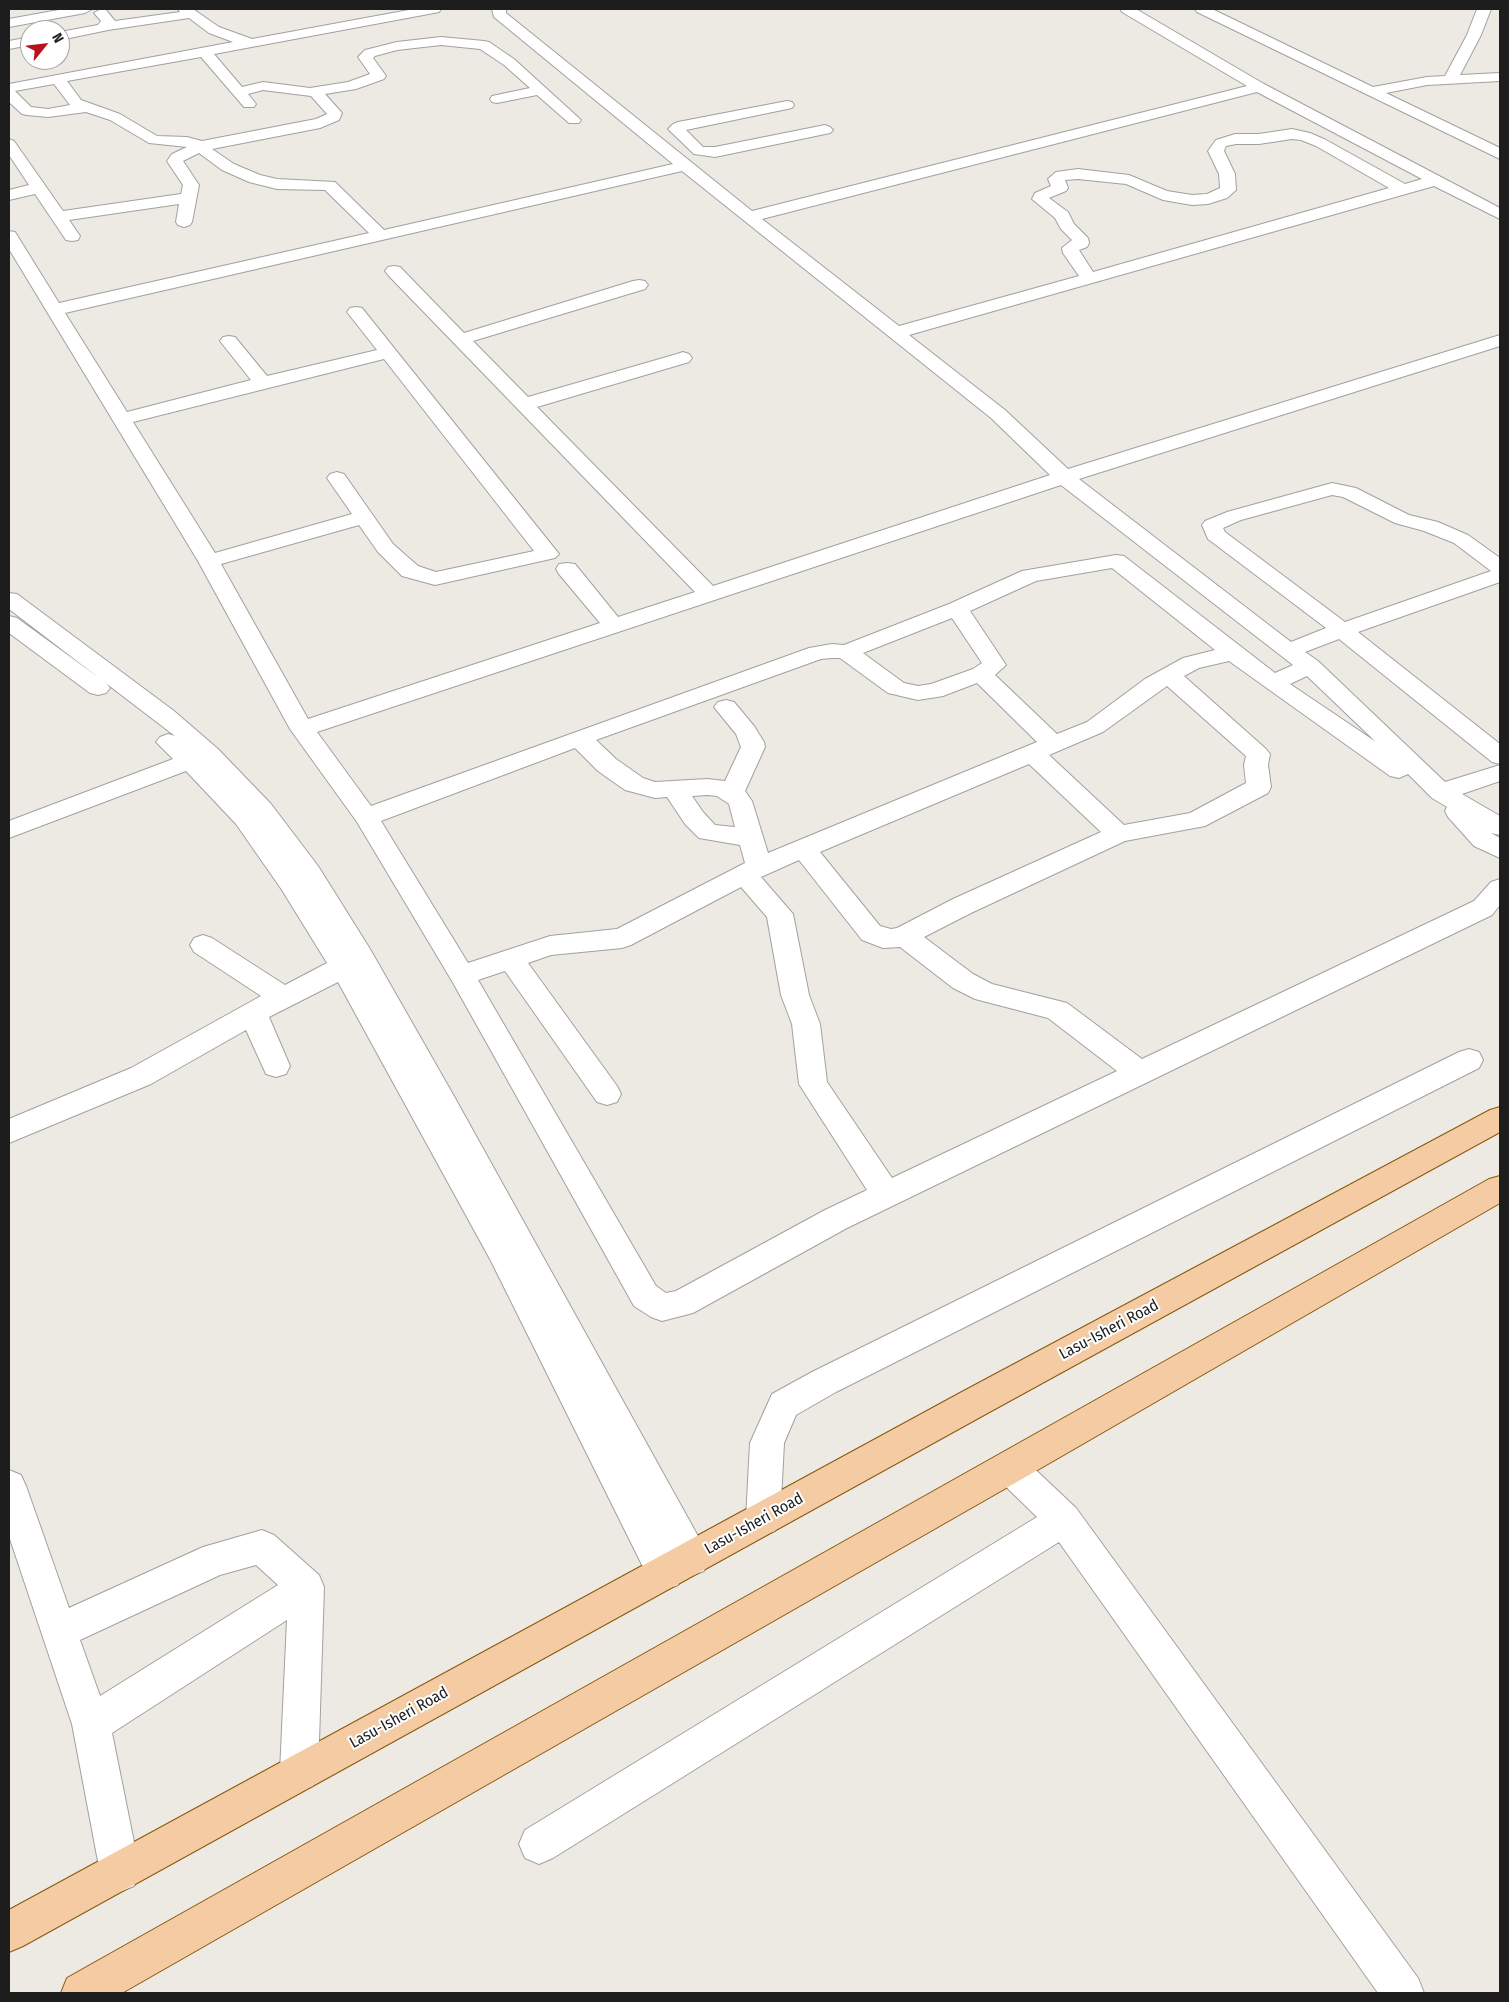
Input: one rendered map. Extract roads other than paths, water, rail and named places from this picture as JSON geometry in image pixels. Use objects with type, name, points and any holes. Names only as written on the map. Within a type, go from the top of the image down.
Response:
[{"type":"main road","name":"Lasu-Isheri Road","points":[[9,1932],[1500,1118]]},
{"type":"main road","points":[[82,1993],[1010,1468],[1500,1188]]},
{"type":"street","points":[[9,23],[86,9]]},
{"type":"street","points":[[96,9],[108,19],[106,26]]},
{"type":"street","points":[[9,88],[253,44],[387,12],[434,9]]},
{"type":"street","points":[[1127,9],[1259,87],[1500,214]]},
{"type":"street","points":[[1202,9],[1500,154]]},
{"type":"street","points":[[1451,78],[1474,35],[1484,9]]},
{"type":"street","points":[[494,10],[685,166],[998,414],[1064,477],[1288,651],[1310,666],[1441,792],[1500,827]]},
{"type":"street","points":[[70,34],[189,11],[214,30],[253,44]]},
{"type":"street","points":[[9,30],[19,43]]},
{"type":"street","points":[[239,92],[263,86],[315,92],[351,86],[379,76],[365,57],[370,53],[396,46],[441,41],[484,45],[509,62],[574,120]]},
{"type":"street","points":[[205,53],[249,104]]},
{"type":"street","points":[[509,62],[548,55]]},
{"type":"street","points":[[1372,91],[1451,78],[1500,77]]},
{"type":"street","points":[[58,79],[76,103],[115,117],[154,140],[187,142],[202,146],[207,153],[228,167],[255,179],[277,184],[329,185],[381,236]]},
{"type":"street","points":[[749,216],[1259,87]]},
{"type":"street","points":[[497,99],[541,90]]},
{"type":"street","points":[[184,222],[191,185],[175,162],[177,157],[202,146],[320,123],[334,117],[336,113],[315,92]]},
{"type":"street","points":[[9,94],[26,111],[48,113],[88,107]]},
{"type":"street","points":[[787,105],[678,127],[676,129],[695,148],[706,152],[722,152],[825,130]]},
{"type":"street","points":[[1089,278],[1071,253],[1070,248],[1081,242],[1080,238],[1067,226],[1062,215],[1040,199],[1041,196],[1060,188],[1056,179],[1062,175],[1078,174],[1129,180],[1164,195],[1192,200],[1208,199],[1221,195],[1228,190],[1227,174],[1217,156],[1217,147],[1227,140],[1259,139],[1292,134],[1305,136],[1322,143],[1402,190]]},
{"type":"street","points":[[9,144],[72,236]]},
{"type":"street","points":[[669,153],[695,148]]},
{"type":"street","points":[[54,310],[685,166]]},
{"type":"street","points":[[895,333],[1436,180]]},
{"type":"street","points":[[9,195],[39,188]]},
{"type":"street","points":[[59,216],[188,198]]},
{"type":"street","points":[[9,236],[209,561],[302,728],[366,817],[462,975],[645,1296],[662,1307],[682,1303],[836,1219],[1482,908],[1495,897]]},
{"type":"street","points":[[394,271],[708,594]]},
{"type":"street","points":[[462,340],[639,285]]},
{"type":"street","points":[[337,478],[384,548],[410,571],[435,579],[548,554],[356,312]]},
{"type":"street","points":[[302,728],[1064,477],[1500,340]]},
{"type":"street","points":[[229,341],[263,382]]},
{"type":"street","points":[[121,419],[263,382],[388,353]]},
{"type":"street","points":[[525,404],[683,358]]},
{"type":"street","points":[[1500,568],[1461,539],[1431,526],[1402,519],[1349,492],[1332,489],[1234,516],[1212,525],[1215,535],[1342,630],[1500,756]]},
{"type":"street","points":[[209,561],[364,517]]},
{"type":"street","points":[[366,817],[817,653],[846,652],[957,609],[1030,576],[1116,561],[1232,653],[1460,813],[1482,840],[1500,849]]},
{"type":"street","points":[[567,569],[614,626]]},
{"type":"street","points":[[1288,651],[1342,630],[1500,576]]},
{"type":"street","points":[[9,599],[166,716],[210,754],[262,810],[309,872],[361,956],[441,1097],[678,1566]]},
{"type":"street","points":[[846,652],[896,688],[918,694],[935,691],[981,674],[995,665],[957,609]]},
{"type":"street","points":[[9,623],[146,724],[190,761],[245,818],[291,884],[343,967],[678,1566]]},
{"type":"street","points":[[462,975],[550,946],[622,938],[752,871],[803,848],[1094,727],[1153,684],[1191,663],[1232,653]]},
{"type":"street","points":[[1273,683],[1310,666]]},
{"type":"street","points":[[981,674],[1042,749],[1119,834]]},
{"type":"street","points":[[803,848],[855,915],[871,932],[883,938],[904,936],[962,906],[1119,834],[1196,820],[1259,787],[1256,765],[1258,754],[1169,675]]},
{"type":"street","points":[[726,707],[746,731],[753,747],[732,793]]},
{"type":"street","points":[[579,738],[607,765],[634,784],[655,790],[722,788],[732,793],[740,802],[750,838],[752,871],[780,914],[795,995],[806,1024],[813,1084],[887,1195]]},
{"type":"street","points":[[9,830],[190,761]]},
{"type":"street","points":[[1441,792],[1500,773]]},
{"type":"street","points":[[674,789],[694,818],[708,832],[750,838]]},
{"type":"street","points":[[904,936],[963,981],[985,992],[1057,1010],[1140,1073]]},
{"type":"street","points":[[202,945],[284,998]]},
{"type":"street","points":[[511,959],[607,1094]]},
{"type":"street","points":[[9,1131],[141,1076],[252,1013],[343,967]]},
{"type":"street","points":[[252,1013],[276,1066]]},
{"type":"street","points":[[763,1519],[767,1443],[784,1405],[824,1382],[1469,1060]]},
{"type":"street","points":[[1010,1468],[1064,1520],[1403,1993]]},
{"type":"street","points":[[9,1486],[90,1724],[120,1872]]},
{"type":"street","points":[[540,1844],[1064,1520]]},
{"type":"street","points":[[58,1632],[216,1559],[262,1547],[306,1587],[299,1772]]},
{"type":"street","points":[[90,1724],[306,1587]]}]
